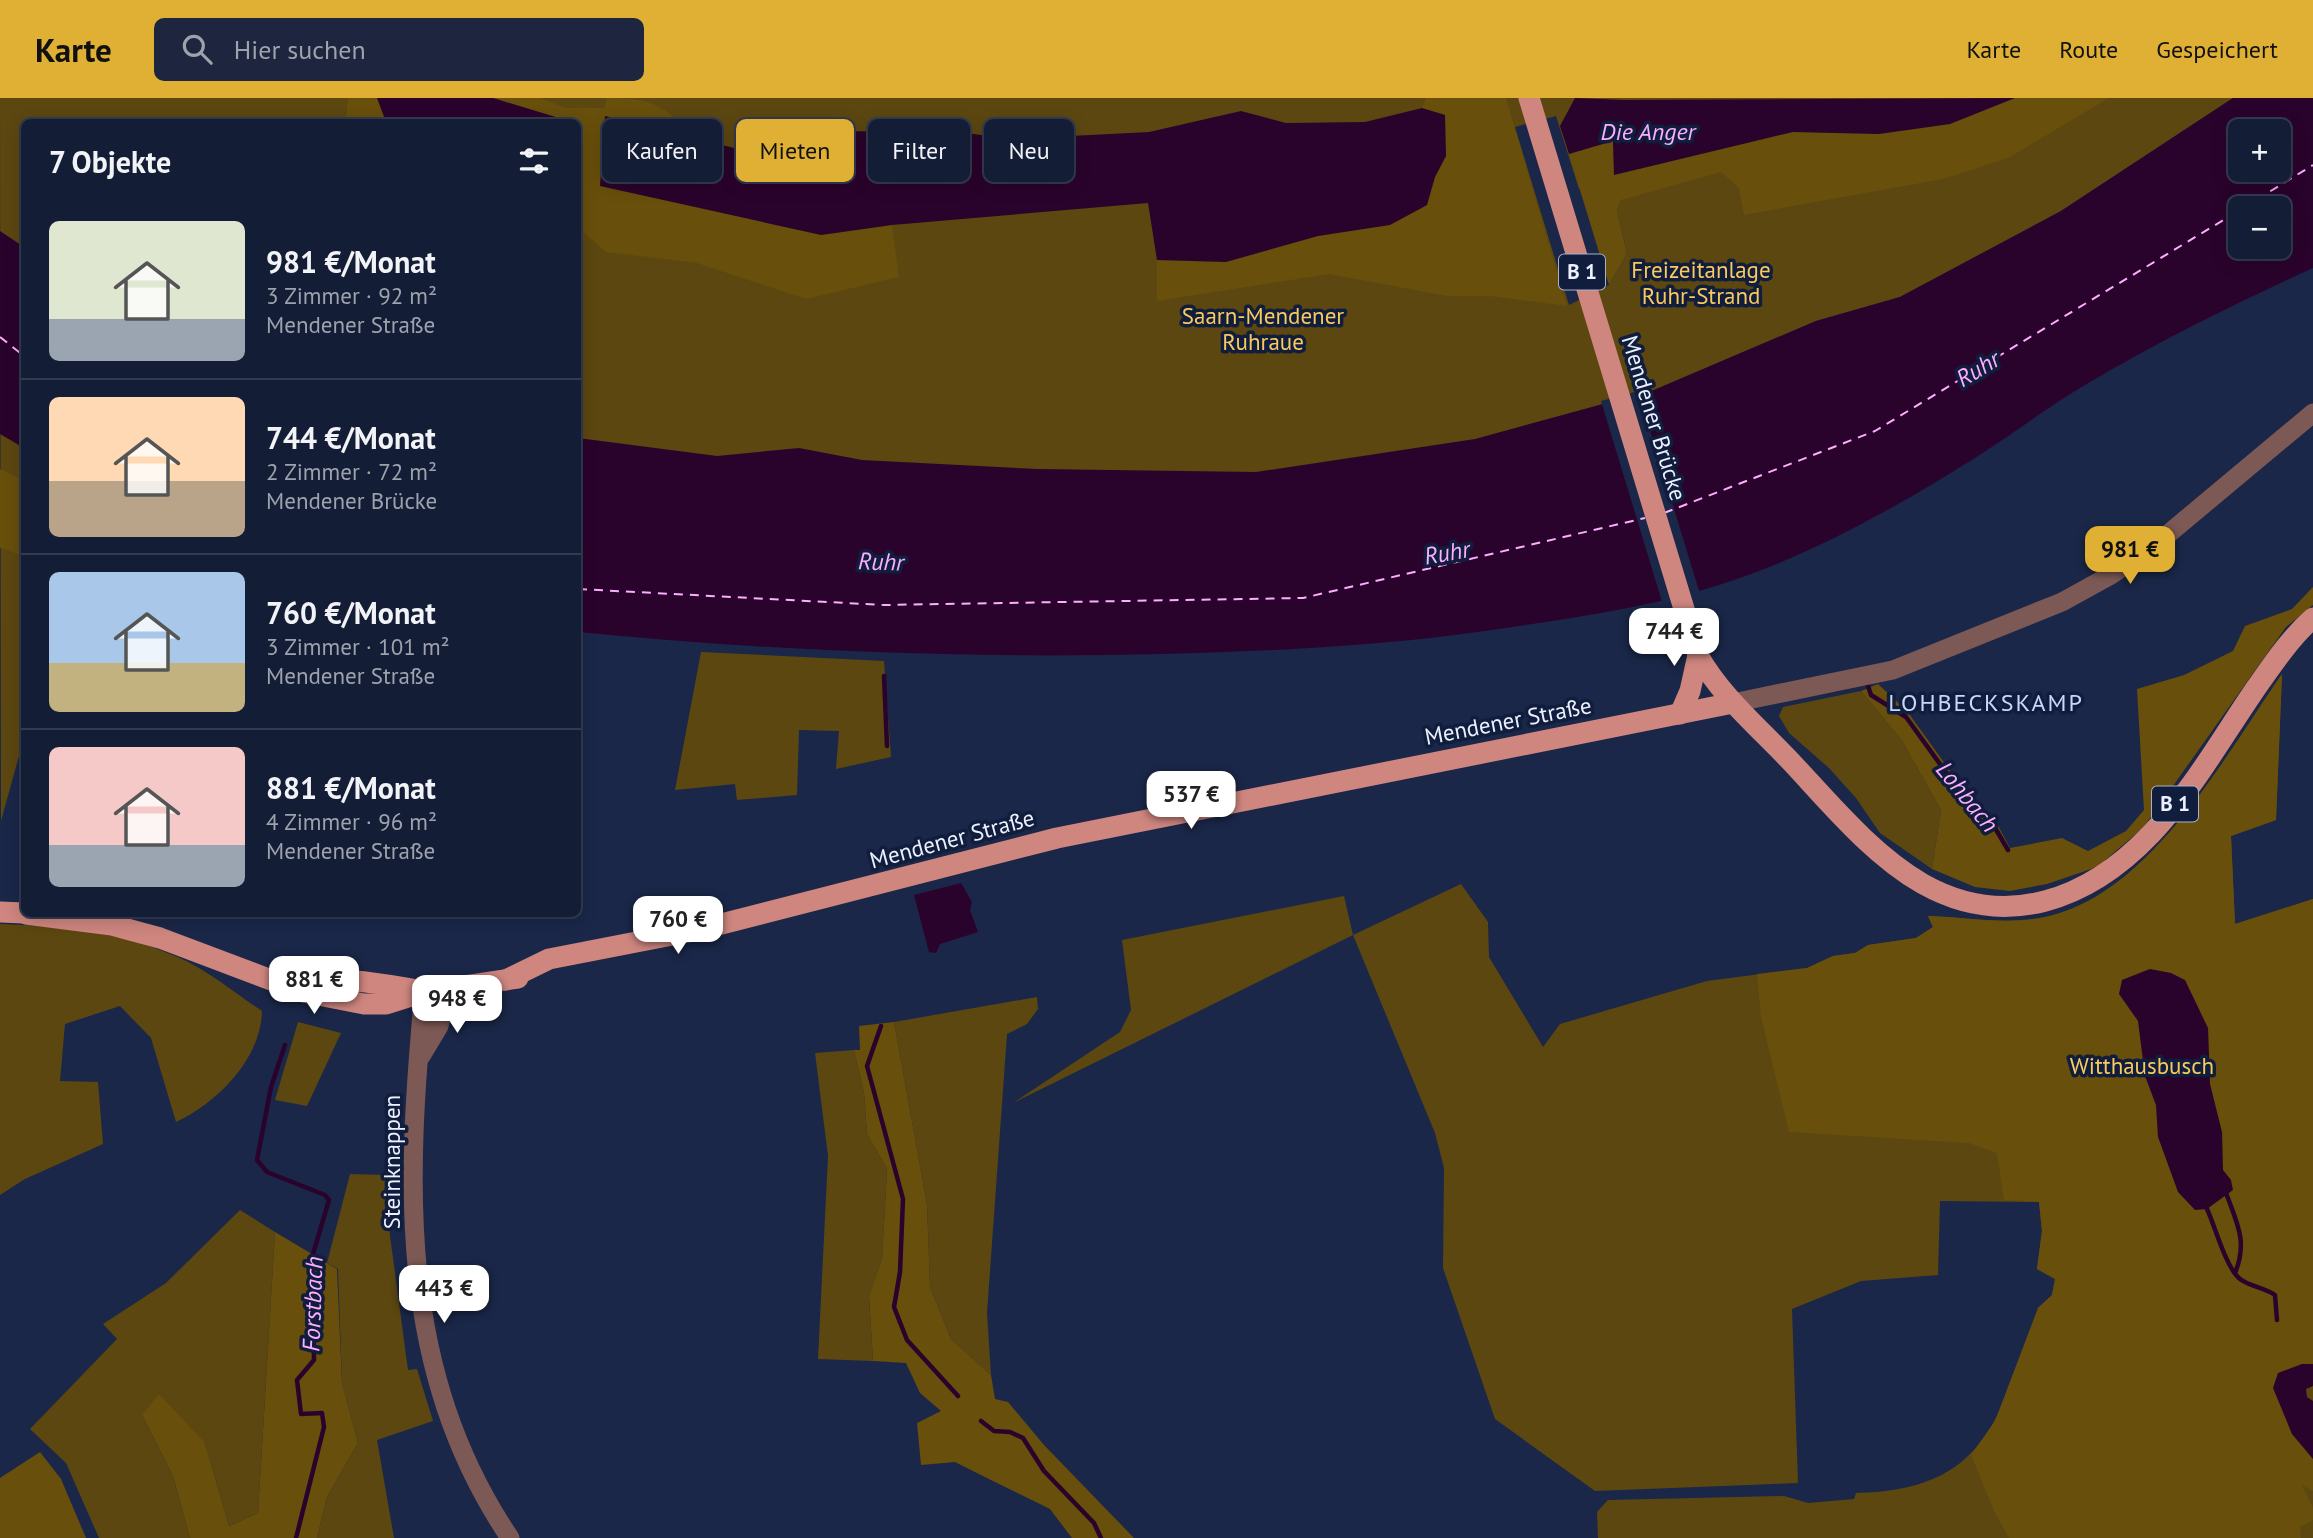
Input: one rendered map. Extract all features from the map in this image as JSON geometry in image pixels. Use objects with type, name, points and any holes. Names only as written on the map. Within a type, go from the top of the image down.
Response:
[{"type":"main road","name":"Mendener Brücke","points":[[1529,98],[1697,650],[1709,674],[1733,703]]},
{"type":"main road","name":"B 1","points":[[1733,703],[1871,844],[1923,884],[1951,897],[1980,905],[2006,907],[2037,904],[2072,893],[2101,878],[2151,834],[2176,803],[2271,666],[2313,618]]},
{"type":"main road","points":[[1680,714],[1690,691],[1697,650]]},
{"type":"main road","name":"Mendener Straße","points":[[54,917],[112,925],[160,938],[303,992],[378,1004],[424,992],[506,980],[549,959],[601,947],[650,940],[1057,838],[1733,703]]},
{"type":"main road","name":"Mendener Straße","points":[[0,912],[21,913]]},
{"type":"street","name":"Mendener Straße","points":[[1733,703],[1893,670],[2062,603],[2111,575],[2161,540],[2313,413]]},
{"type":"street","name":"Steinknappen","points":[[419,1060],[439,1026],[448,990]]},
{"type":"street","name":"Steinknappen","points":[[424,992],[413,1106],[416,1250],[424,1330],[438,1390],[457,1442],[481,1493],[510,1538]]},
{"type":"green space","name":"Saarn-Mendener Ruhraue","points":[[0,98],[2233,98],[2061,211],[1900,297],[1816,321],[1654,390],[1600,405],[1635,523],[581,522],[581,119],[21,119],[21,749],[1,821]],"holes":[[[1556,116],[1579,189],[1624,192],[1617,210],[1627,254],[1609,285],[1569,305],[1515,127]]]},
{"type":"green space","points":[[348,98],[377,98],[385,119],[347,119]]},
{"type":"green space","points":[[493,98],[540,98],[566,108],[604,108],[607,98],[637,100],[658,106],[676,119],[617,119],[605,116],[610,119],[602,119],[602,182],[722,180],[821,235],[892,225],[899,277],[806,299],[697,263],[606,252],[581,231],[581,119],[561,119]]},
{"type":"green space","points":[[1426,98],[1506,98],[1567,306],[1489,296],[1447,296],[1329,274],[1157,301],[1157,260],[1226,262],[1318,236],[1390,224],[1427,205],[1435,177],[1446,156],[1445,115],[1422,108]]},
{"type":"green space","points":[[2015,98],[2109,98],[2008,158],[1943,179],[1744,215],[1739,188],[1721,172],[1621,200],[1617,210],[1627,254],[1609,285],[1569,154],[1613,140],[1614,175],[1793,132],[1879,134],[1950,124]]},
{"type":"green space","points":[[0,469],[21,480],[21,555],[0,548]]},
{"type":"green space","points":[[2313,587],[2313,605],[2286,627],[2143,828],[2097,867],[2047,884],[2010,891],[1975,887],[1932,869],[1941,810],[1902,741],[1861,691],[1878,684],[1907,711],[1971,800],[1995,820],[2010,848],[2062,838],[2088,851],[2126,831],[2144,810],[2137,689],[2184,675],[2233,651],[2245,626],[2292,609]]},
{"type":"green space","points":[[701,652],[884,661],[891,757],[836,769],[839,731],[799,730],[797,795],[737,800],[735,784],[675,790]]},
{"type":"green space","points":[[2282,674],[2276,820],[2231,836],[2235,924],[2313,899],[2313,1538],[1598,1538],[1597,1512],[1608,1500],[1784,1496],[1808,1503],[1854,1499],[1856,1493],[1900,1489],[1935,1478],[1962,1462],[1982,1440],[1998,1413],[2038,1308],[2052,1295],[2055,1279],[2037,1269],[2042,1231],[2039,1202],[1940,1201],[1938,1275],[1861,1281],[1792,1309],[1798,1483],[1595,1491],[1495,1419],[1443,1268],[1444,1168],[1435,1133],[1353,935],[1461,884],[1488,922],[1489,957],[1543,1047],[1560,1024],[1707,981],[1807,968],[1833,956],[1855,953],[1868,945],[1916,938],[1933,927],[1928,916],[2001,920],[2045,917],[2083,904],[2118,882],[2151,853],[2210,781]]},
{"type":"green space","name":"Witthausbusch","points":[[2282,674],[2276,820],[2231,836],[2235,924],[2313,899],[2313,1364],[2302,1364],[2279,1373],[2292,1434],[2313,1459],[2313,1491],[2302,1485],[2313,1508],[2313,1520],[2300,1527],[2301,1538],[2009,1538],[1995,1513],[1971,1455],[1995,1421],[2038,1308],[2052,1295],[2055,1279],[2037,1269],[2042,1231],[2039,1202],[2004,1200],[1997,1153],[1969,1143],[1789,1132],[1761,1017],[1757,974],[1807,968],[1833,956],[1855,953],[1868,945],[1916,938],[1933,927],[1928,916],[2030,920],[2083,904],[2118,881],[2151,852],[2181,818],[2209,782]],"holes":[[[2150,969],[2208,1028],[2210,1084],[2222,1132],[2223,1170],[2231,1180],[2226,1193],[2207,1208],[2158,1137],[2156,1105],[2145,1076],[2138,1021],[2122,980]]]},
{"type":"green space","points":[[1861,691],[1902,741],[1941,810],[1932,869],[1880,833],[1856,798],[1829,768],[1789,733],[1779,716],[1783,707]]},
{"type":"green space","points":[[1344,896],[1353,935],[1013,1103],[1120,1032],[1131,1010],[1122,940]]},
{"type":"green space","points":[[0,924],[48,926],[113,936],[157,949],[191,963],[262,1011],[254,1046],[234,1077],[221,1091],[176,1122],[151,1038],[120,1006],[65,1024],[60,1081],[98,1082],[103,1144],[25,1179],[0,1195]]},
{"type":"green space","points":[[1037,997],[1038,1009],[1027,1024],[1007,1034],[987,1313],[991,1375],[951,1339],[930,1287],[927,1204],[894,1022]]},
{"type":"green space","points":[[298,1022],[341,1033],[307,1106],[275,1100]]},
{"type":"green space","points":[[894,1022],[927,1204],[930,1287],[951,1339],[991,1375],[995,1399],[1008,1402],[1044,1445],[1134,1538],[1072,1538],[1050,1509],[955,1462],[921,1465],[917,1423],[941,1411],[920,1393],[906,1363],[873,1361],[869,1296],[882,1259],[887,1169],[867,1134],[864,1093],[854,1050],[860,1050],[859,1026]]},
{"type":"green space","points":[[854,1050],[864,1093],[867,1134],[887,1169],[882,1259],[869,1297],[873,1361],[818,1359],[828,1156],[815,1053]]},
{"type":"green space","points":[[350,1174],[387,1175],[390,1236],[408,1370],[417,1369],[433,1421],[377,1440],[394,1538],[317,1538],[327,1497],[358,1443],[342,1383],[338,1269],[327,1263]]},
{"type":"green space","points":[[240,1210],[275,1232],[258,1513],[229,1526],[205,1443],[142,1415],[173,1476],[190,1538],[99,1538],[66,1463],[30,1429],[117,1339],[103,1324],[166,1283]]},
{"type":"green space","points":[[275,1232],[337,1269],[342,1383],[358,1443],[327,1497],[317,1538],[190,1538],[173,1476],[142,1415],[159,1394],[205,1443],[229,1526],[258,1513]]},
{"type":"green space","points":[[40,1452],[61,1479],[86,1538],[0,1538],[0,1478]]},
{"type":"water","points":[[377,98],[493,98],[562,119],[385,119]]},
{"type":"water","name":"Die Anger","points":[[1575,98],[2015,98],[1950,124],[1879,134],[1793,132],[1614,175],[1613,141],[1569,154],[1560,126]]},
{"type":"water","name":"Ruhr","points":[[2233,98],[2313,98],[2313,268],[2197,323],[2113,369],[1890,509],[1797,555],[1705,589],[1614,611],[1451,636],[1245,651],[1090,655],[870,652],[581,632],[581,438],[717,456],[799,448],[862,460],[1038,469],[1256,472],[1475,439],[1654,390],[1816,321],[1900,297],[2061,211]]},
{"type":"water","points":[[1422,108],[1445,115],[1446,156],[1435,177],[1427,205],[1390,225],[1318,236],[1226,262],[1157,260],[1148,203],[892,225],[821,235],[600,186],[602,158],[602,182],[722,182],[722,145],[736,149],[736,182],[854,182],[854,131],[868,131],[868,182],[970,182],[970,134],[984,135],[984,182],[1074,182],[1074,136],[1149,132],[1241,111],[1286,123],[1365,122]]},
{"type":"water","points":[[0,231],[21,245],[21,446],[0,434]]},
{"type":"water","points":[[961,883],[972,902],[970,910],[978,932],[940,944],[936,953],[929,952],[914,895]]},
{"type":"water","points":[[2150,969],[2171,973],[2185,980],[2208,1028],[2210,1084],[2222,1132],[2223,1170],[2231,1180],[2233,1190],[2207,1209],[2195,1210],[2178,1192],[2158,1137],[2156,1105],[2145,1076],[2138,1021],[2119,994],[2122,980]]},
{"type":"water","points":[[2302,1364],[2313,1364],[2313,1386],[2306,1389],[2307,1397],[2313,1401],[2313,1459],[2292,1434],[2273,1388],[2278,1373]]},
{"type":"pier","points":[[1638,391],[1700,594],[1663,605],[1601,401]]},
{"type":"waterway","points":[[884,676],[887,746]]},
{"type":"waterway","name":"Lohbach","points":[[1868,686],[1871,695],[1906,717],[1971,807],[1991,821],[2008,850]]},
{"type":"waterway","points":[[881,1026],[867,1066],[903,1199],[900,1272],[894,1307],[907,1340],[958,1396]]},
{"type":"waterway","name":"Forstbach","points":[[285,1045],[271,1087],[257,1160],[267,1172],[325,1195],[329,1200],[313,1254],[314,1360],[297,1380],[301,1414],[322,1413],[324,1427],[296,1538]]},
{"type":"waterway","points":[[2226,1193],[2240,1233],[2241,1252],[2235,1273]]},
{"type":"waterway","points":[[2207,1209],[2235,1274],[2240,1279],[2275,1295],[2277,1320]]},
{"type":"waterway","points":[[981,1421],[994,1431],[1010,1432],[1023,1438],[1044,1471],[1094,1523],[1101,1538]]},
{"type":"ferry route","points":[[2263,196],[2313,165]]},
{"type":"ferry route","points":[[1664,513],[1875,431],[2228,217]]},
{"type":"ferry route","points":[[0,337],[21,354]]},
{"type":"ferry route","points":[[581,589],[884,605],[1303,598],[1645,518]]},
{"type":"district","name":"LOHBECKSKAMP","points":[[1986,703]]},
{"type":"park label","name":"Freizeitanlage Ruhr-Strand","points":[[1701,283]]}]
